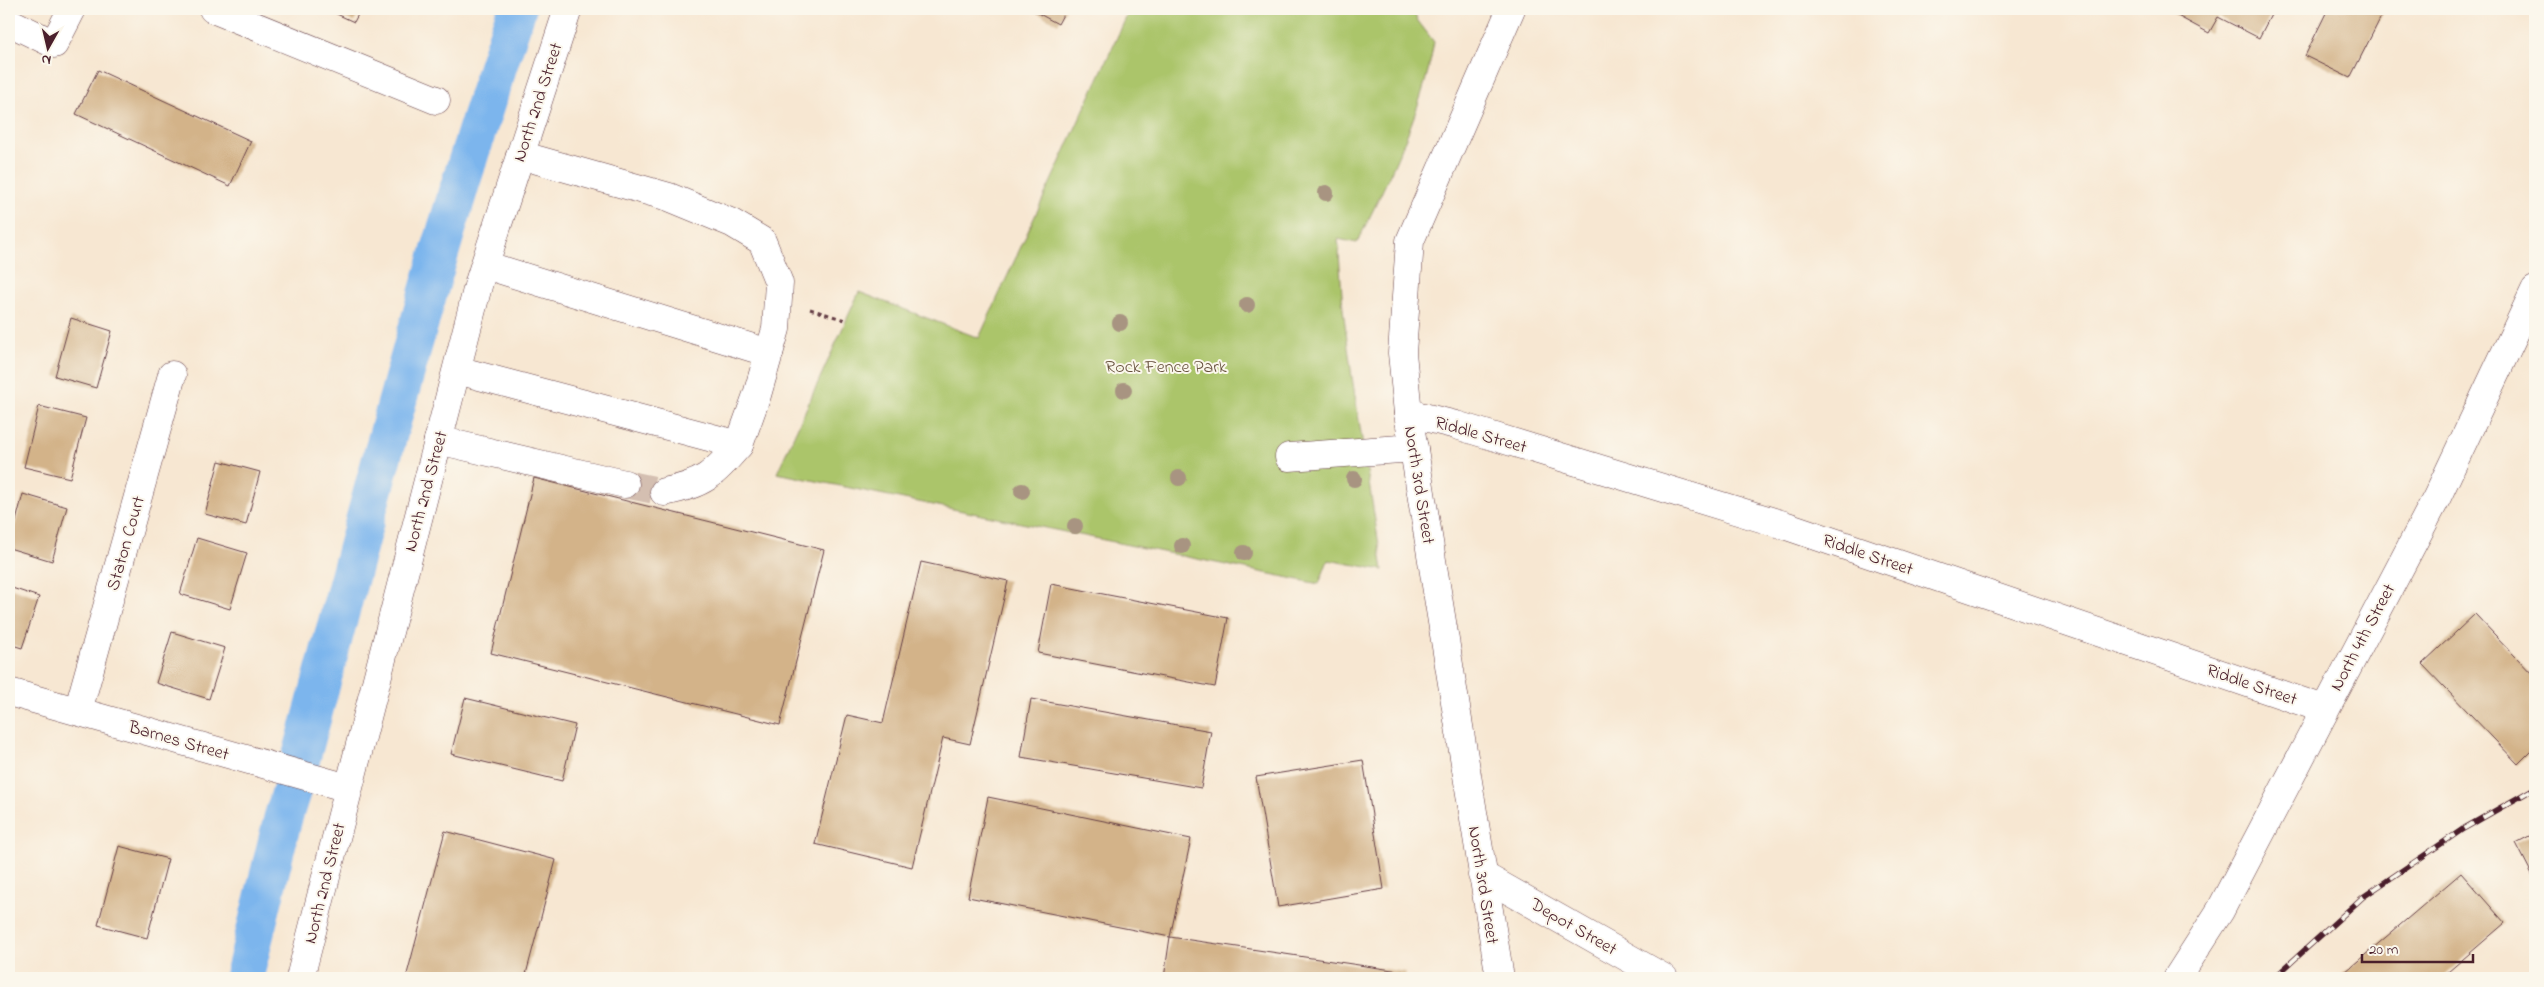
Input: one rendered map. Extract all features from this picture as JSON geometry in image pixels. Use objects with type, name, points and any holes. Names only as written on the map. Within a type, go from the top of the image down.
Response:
[{"type":"street","points":[[9,22],[54,44],[72,9]]},
{"type":"street","points":[[213,9],[436,100]]},
{"type":"street","name":"North 2nd Street","points":[[300,978],[438,440],[485,265],[568,9]]},
{"type":"street","name":"North 3rd Street","points":[[1500,978],[1408,413],[1402,353],[1410,241],[1511,9]]},
{"type":"street","points":[[520,155],[669,197],[732,223],[762,241],[778,283],[776,329],[757,395],[738,445],[715,473],[691,486],[664,492]]},
{"type":"street","points":[[485,265],[769,353]]},
{"type":"street","name":"North 4th Street","points":[[2177,978],[2220,911],[2324,709],[2437,497],[2535,290]]},
{"type":"street","points":[[457,370],[738,445]]},
{"type":"street","name":"Staton Court","points":[[78,712],[172,375]]},
{"type":"street","name":"Riddle Street","points":[[1408,413],[1456,425],[1784,525],[2324,709]]},
{"type":"street","points":[[438,440],[625,484]]},
{"type":"street","points":[[1289,457],[1414,448]]},
{"type":"street","name":"Barnes Street","points":[[9,692],[348,788]]},
{"type":"street","name":"Depot Street","points":[[1482,875],[1664,978]]},
{"type":"green space","name":"Rock Fence Park","points":[[1130,9],[1412,9],[1418,21],[1434,42],[1422,94],[1413,119],[1369,219],[1357,243],[1338,239],[1343,309],[1352,377],[1383,570],[1328,560],[1319,584],[777,473],[859,292],[979,338]]},
{"type":"building","points":[[326,9],[361,9],[354,22]]},
{"type":"building","points":[[1030,9],[1066,9],[1058,24]]},
{"type":"building","points":[[2174,9],[2274,9],[2259,38],[2218,17],[2209,33],[2172,13]]},
{"type":"building","points":[[2328,9],[2385,9],[2350,78],[2305,56]]},
{"type":"building","points":[[98,70],[251,141],[230,186],[76,114]]},
{"type":"building","points":[[71,318],[112,331],[96,388],[55,376]]},
{"type":"building","points":[[39,406],[86,418],[70,478],[24,467]]},
{"type":"building","points":[[219,461],[260,472],[246,525],[205,514]]},
{"type":"building","points":[[534,478],[824,550],[780,725],[491,653]]},
{"type":"building","points":[[23,494],[67,507],[52,561],[9,548]]},
{"type":"building","points":[[197,538],[247,553],[230,609],[180,594]]},
{"type":"building","points":[[921,562],[1008,581],[970,744],[943,738],[912,867],[815,844],[847,715],[883,723]]},
{"type":"building","points":[[1051,584],[1228,618],[1215,687],[1038,653]]},
{"type":"building","points":[[9,587],[39,597],[22,648],[9,644]]},
{"type":"building","points":[[2475,614],[2535,677],[2535,747],[2518,764],[2422,664]]},
{"type":"building","points":[[172,632],[225,648],[209,699],[156,683]]},
{"type":"building","points":[[465,698],[575,725],[562,781],[451,754]]},
{"type":"building","points":[[1031,699],[1211,731],[1201,788],[1021,757]]},
{"type":"building","points":[[1363,760],[1384,889],[1278,907],[1256,777]]},
{"type":"building","points":[[988,797],[1191,839],[1170,937],[968,897]]},
{"type":"building","points":[[445,831],[556,860],[525,978],[406,978]]},
{"type":"building","points":[[2535,833],[2535,880],[2516,843]]},
{"type":"building","points":[[119,846],[168,859],[147,938],[98,925]]},
{"type":"building","points":[[2461,873],[2505,923],[2441,978],[2338,978]]},
{"type":"building","points":[[1170,937],[1406,972],[1405,978],[1164,978]]},
{"type":"waterway","points":[[244,978],[283,818],[297,773],[374,485],[428,293],[456,198],[517,9]]},
{"type":"tunnel","points":[[625,484],[664,492]]},
{"type":"railway","points":[[2274,978],[2363,897],[2463,829],[2535,788]]}]
